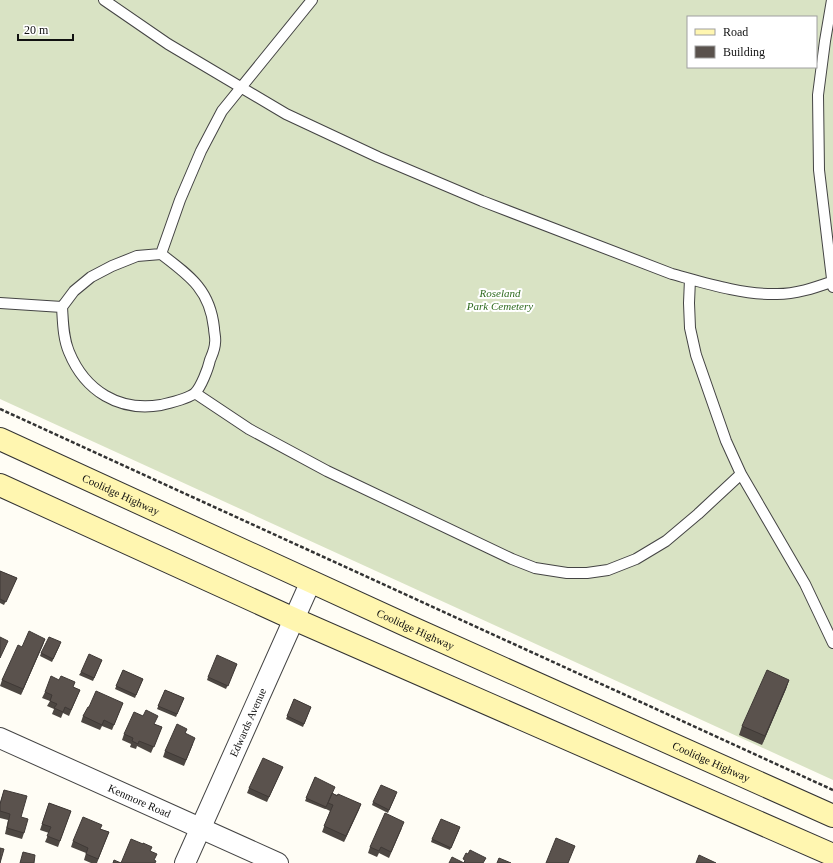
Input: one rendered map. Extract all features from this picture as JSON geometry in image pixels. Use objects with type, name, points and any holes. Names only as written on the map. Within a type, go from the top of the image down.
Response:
[{"type":"main road","name":"Coolidge Highway","points":[[0,439],[833,816]]},
{"type":"main road","points":[[0,485],[294,619],[833,855]]},
{"type":"street","name":"Edwards Avenue","points":[[185,863],[311,581]]},
{"type":"street","name":"Kenmore Road","points":[[0,738],[77,774],[278,863]]},
{"type":"lane","points":[[104,0],[168,44],[286,114],[378,157],[482,201],[672,274],[748,292],[778,294],[832,285],[819,170],[818,95],[832,0]]},
{"type":"lane","points":[[161,254],[180,200],[201,151],[222,110],[312,0]]},
{"type":"lane","points":[[161,254],[195,282],[206,296],[212,314],[215,343],[207,373],[195,393],[175,402],[152,406],[127,404],[109,399],[86,382],[69,352],[63,332],[62,307],[74,291],[91,277],[112,266],[137,256],[161,254]]},
{"type":"lane","points":[[690,279],[690,328],[696,356],[726,441],[741,474],[805,584],[833,643]]},
{"type":"lane","points":[[0,303],[62,307]]},
{"type":"lane","points":[[195,393],[249,429],[327,471],[512,559],[535,568],[567,573],[587,573],[608,570],[636,559],[666,541],[741,474]]},
{"type":"path","points":[[0,409],[833,790]]},
{"type":"green space","name":"Roseland Park Cemetery","points":[[0,0],[833,0],[833,780],[0,399]]},
{"type":"building","points":[[0,571],[17,578],[6,602],[0,599]]},
{"type":"building","points":[[29,631],[45,639],[23,689],[2,680],[18,645],[22,647]]},
{"type":"building","points":[[0,637],[8,641],[0,658]]},
{"type":"building","points":[[49,637],[61,642],[53,659],[41,653]]},
{"type":"building","points":[[89,654],[102,660],[94,678],[81,672]]},
{"type":"building","points":[[217,655],[237,664],[228,686],[208,677]]},
{"type":"building","points":[[123,670],[143,679],[136,695],[116,686]]},
{"type":"building","points":[[767,670],[789,680],[765,736],[742,726]]},
{"type":"building","points":[[51,676],[59,680],[61,676],[75,682],[73,687],[80,690],[71,710],[65,707],[63,712],[54,708],[57,704],[50,701],[52,695],[45,692]]},
{"type":"building","points":[[165,690],[184,698],[177,714],[158,706]]},
{"type":"building","points":[[96,691],[123,703],[114,725],[104,720],[102,725],[83,716]]},
{"type":"building","points":[[294,699],[311,707],[304,724],[287,716]]},
{"type":"building","points":[[146,710],[158,716],[154,724],[162,727],[154,747],[139,741],[138,744],[132,741],[133,738],[124,734],[134,712],[143,716]]},
{"type":"building","points":[[177,724],[187,729],[185,733],[195,738],[186,760],[165,751]]},
{"type":"building","points":[[263,758],[283,767],[269,797],[249,788]]},
{"type":"building","points":[[315,777],[335,787],[326,807],[306,798]]},
{"type":"building","points":[[381,785],[397,792],[389,810],[373,802]]},
{"type":"building","points":[[4,790],[27,796],[21,817],[28,819],[24,833],[7,828],[10,814],[0,811],[0,804]]},
{"type":"building","points":[[332,793],[361,804],[346,836],[324,826],[333,805],[328,803]]},
{"type":"building","points":[[49,803],[71,811],[60,841],[47,836],[51,827],[42,824]]},
{"type":"building","points":[[385,813],[404,822],[391,852],[381,847],[379,851],[370,847]]},
{"type":"building","points":[[83,817],[102,825],[100,829],[109,832],[98,859],[86,854],[88,848],[73,841]]},
{"type":"building","points":[[441,819],[460,827],[451,848],[432,839]]},
{"type":"building","points":[[556,838],[575,846],[568,863],[546,863]]},
{"type":"building","points":[[131,839],[152,847],[150,851],[157,854],[154,860],[156,861],[155,863],[121,863]]},
{"type":"building","points":[[0,848],[4,849],[0,863]]},
{"type":"building","points":[[470,850],[486,858],[483,863],[464,863],[465,860],[463,859],[466,853],[468,854]]},
{"type":"building","points":[[23,852],[35,855],[34,863],[20,863]]},
{"type":"building","points":[[699,855],[716,863],[696,863]]},
{"type":"building","points":[[452,857],[464,863],[449,863]]},
{"type":"building","points":[[499,858],[511,863],[497,863]]},
{"type":"building","points":[[114,860],[121,863],[113,863]]}]
